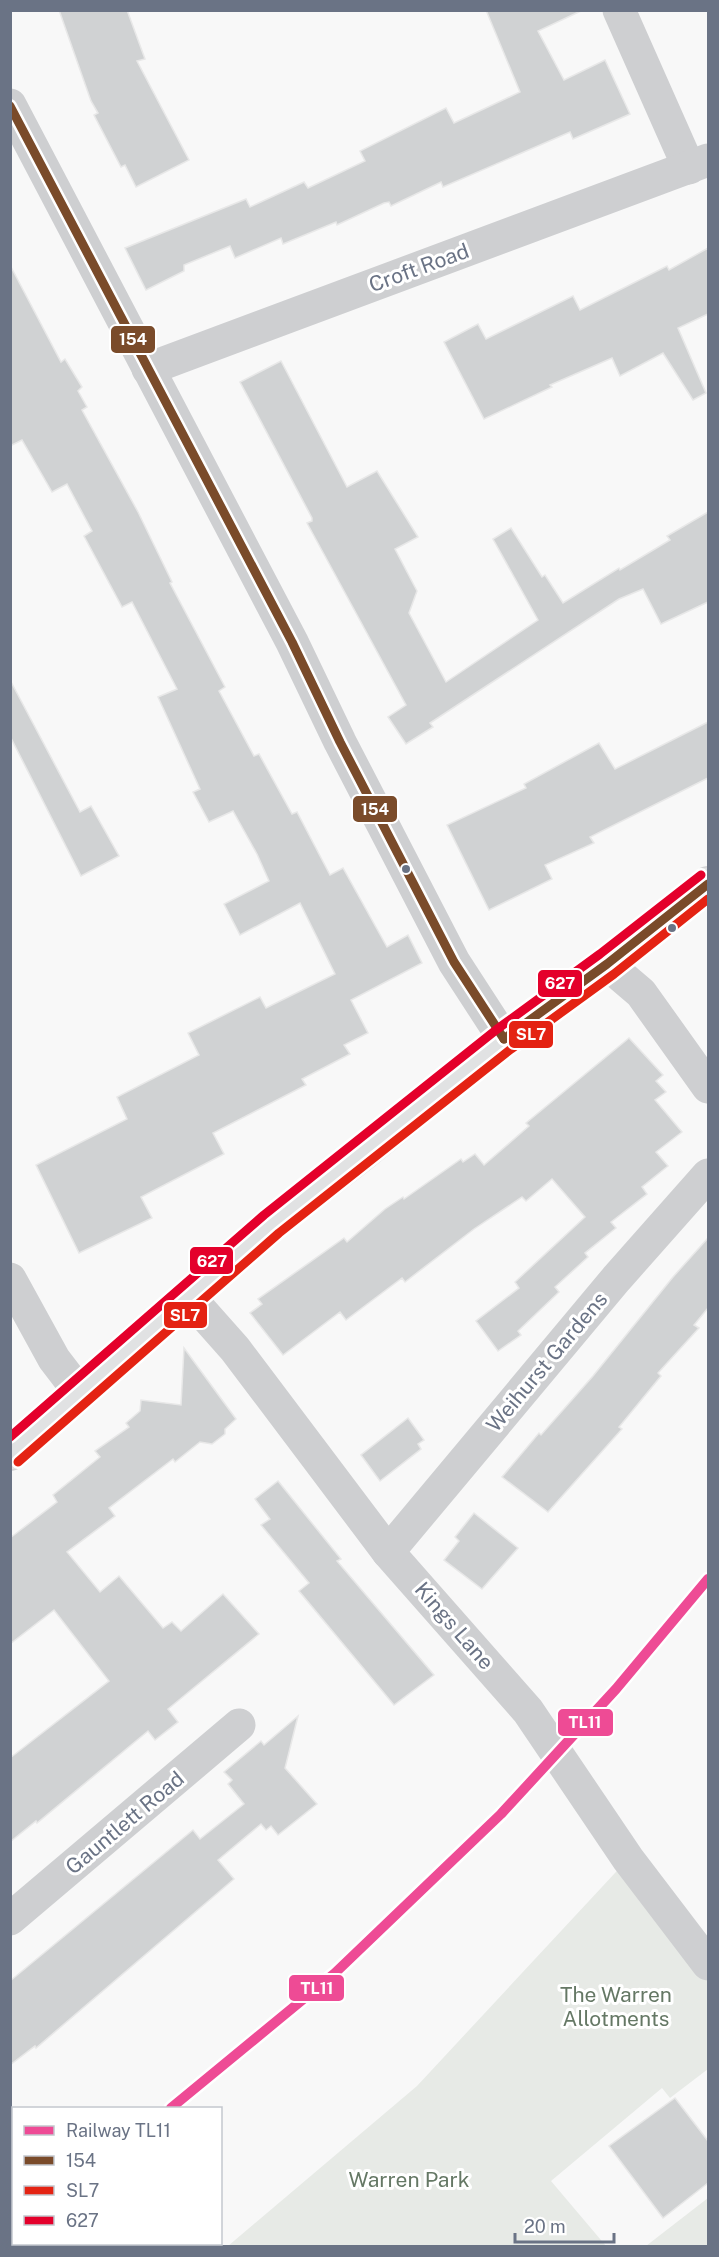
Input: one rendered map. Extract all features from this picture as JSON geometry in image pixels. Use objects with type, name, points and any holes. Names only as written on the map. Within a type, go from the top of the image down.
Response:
[{"type":"highway","points":[[10,1453],[271,1224],[504,1038],[607,963],[708,884]]},
{"type":"street","points":[[619,10],[699,164]]},
{"type":"street","points":[[10,105],[292,642],[351,763],[454,962],[504,1038]]},
{"type":"street","name":"Croft Road","points":[[148,369],[699,164]]},
{"type":"street","points":[[607,963],[641,993],[708,1087]]},
{"type":"street","name":"Weihurst Gardens","points":[[388,1552],[616,1279],[708,1175]]},
{"type":"street","points":[[10,1279],[54,1359],[80,1393]]},
{"type":"street","name":"Kings Lane","points":[[188,1296],[235,1349],[388,1552],[528,1711],[628,1859],[708,1964]]},
{"type":"street","name":"Gauntlett Road","points":[[10,1919],[239,1725]]},
{"type":"green space","name":"The Warren Allotments","points":[[628,1859],[708,1964],[708,2069],[670,2098],[662,2088],[551,2181],[606,2246],[228,2246],[417,2086]]},
{"type":"green space","points":[[708,2198],[708,2246],[646,2246]]},
{"type":"building","points":[[59,10],[127,10],[145,59],[137,61],[189,160],[136,187],[125,165],[121,167],[94,115],[98,113],[91,101]]},
{"type":"building","points":[[486,10],[583,10],[538,31],[564,80],[605,60],[630,114],[573,139],[570,132],[443,187],[441,182],[391,206],[389,202],[384,203],[337,225],[336,222],[283,244],[281,238],[235,258],[230,246],[184,265],[184,271],[146,290],[125,248],[246,199],[250,207],[304,182],[308,188],[365,161],[360,151],[446,108],[454,123],[520,92]]},
{"type":"building","points":[[708,248],[708,314],[678,328],[706,393],[693,400],[663,353],[620,376],[612,358],[550,385],[552,387],[484,419],[444,342],[478,324],[486,339],[573,296],[580,310],[667,266],[669,270]]},
{"type":"building","points":[[10,265],[61,362],[65,359],[82,387],[78,391],[87,407],[82,410],[138,512],[172,582],[170,583],[225,687],[219,691],[254,756],[259,754],[292,814],[297,812],[330,875],[343,868],[387,947],[408,935],[422,963],[351,1000],[368,1033],[344,1045],[350,1054],[302,1079],[306,1085],[213,1133],[224,1154],[141,1197],[152,1218],[79,1253],[36,1165],[127,1119],[117,1097],[199,1055],[188,1033],[260,997],[266,1008],[335,974],[300,903],[240,935],[224,904],[269,881],[257,854],[233,811],[209,822],[193,792],[200,789],[158,697],[177,689],[132,602],[122,607],[84,536],[92,531],[67,484],[52,492],[22,440],[10,446]]},
{"type":"building","points":[[281,361],[347,487],[377,471],[418,537],[395,549],[417,591],[409,613],[446,682],[538,620],[493,539],[511,528],[542,577],[545,575],[563,603],[670,540],[667,536],[708,512],[708,602],[661,624],[643,589],[619,599],[430,723],[433,727],[406,744],[388,717],[406,705],[307,523],[312,521],[312,518],[240,382]]},
{"type":"building","points":[[10,680],[80,812],[91,806],[119,856],[81,876],[10,736]]},
{"type":"building","points":[[708,722],[708,778],[590,837],[594,843],[545,865],[552,879],[489,910],[447,825],[526,788],[524,784],[599,743],[615,769]]},
{"type":"building","points":[[629,1038],[663,1075],[656,1081],[666,1092],[655,1100],[682,1132],[656,1152],[668,1166],[642,1187],[647,1194],[611,1222],[616,1228],[585,1253],[588,1257],[555,1287],[559,1292],[518,1331],[521,1335],[498,1351],[476,1321],[519,1288],[515,1282],[585,1217],[552,1179],[526,1201],[522,1197],[474,1229],[405,1282],[402,1278],[346,1320],[340,1312],[283,1355],[250,1313],[262,1304],[258,1299],[344,1238],[347,1242],[385,1209],[403,1197],[404,1199],[461,1159],[463,1162],[475,1154],[484,1165],[529,1126],[526,1123]]},
{"type":"building","points":[[708,1238],[708,1308],[694,1325],[699,1328],[658,1373],[661,1376],[619,1427],[622,1429],[548,1512],[502,1477],[539,1433],[541,1435],[593,1376],[673,1277]]},
{"type":"building","points":[[184,1348],[236,1419],[225,1429],[225,1434],[212,1444],[200,1442],[175,1462],[173,1459],[109,1508],[115,1516],[67,1552],[100,1592],[119,1576],[163,1628],[172,1622],[181,1631],[223,1594],[259,1634],[168,1709],[178,1722],[155,1740],[148,1731],[37,1823],[36,1821],[10,1842],[10,1758],[109,1681],[54,1610],[10,1644],[10,1538],[57,1502],[53,1495],[100,1457],[95,1451],[129,1427],[126,1423],[140,1411],[141,1400],[181,1405]]},
{"type":"building","points":[[408,1418],[424,1440],[418,1444],[421,1449],[380,1481],[361,1455]]},
{"type":"building","points":[[278,1481],[341,1559],[337,1561],[434,1675],[394,1705],[299,1591],[309,1583],[261,1525],[270,1519],[255,1499]]},
{"type":"building","points":[[474,1513],[518,1548],[482,1589],[444,1560],[459,1541],[455,1537]]},
{"type":"building","points":[[298,1716],[285,1768],[317,1804],[278,1835],[271,1826],[266,1830],[261,1824],[218,1860],[234,1879],[36,2048],[35,2046],[10,2065],[10,1981],[193,1830],[200,1839],[244,1804],[228,1784],[232,1780],[224,1772],[261,1741],[264,1745]]},
{"type":"building","points":[[675,2098],[708,2141],[708,2183],[663,2218],[609,2146]]},
{"type":"rail line","name":"TL11","points":[[172,2107],[335,1973],[501,1814],[616,1689],[708,1579]]},
{"type":"transit line","name":"154","points":[[10,106],[292,642],[340,742],[454,962],[504,1039]]},
{"type":"transit line","name":"627","points":[[10,1437],[264,1215],[496,1030],[600,954],[701,875]]},
{"type":"transit line","name":"154","points":[[504,1039],[607,964],[708,884]]},
{"type":"transit line","name":"SL7","points":[[18,1462],[279,1233],[511,1049],[614,974],[708,899]]},
{"type":"park label","name":"Warren Park","points":[[409,2180]]}]
